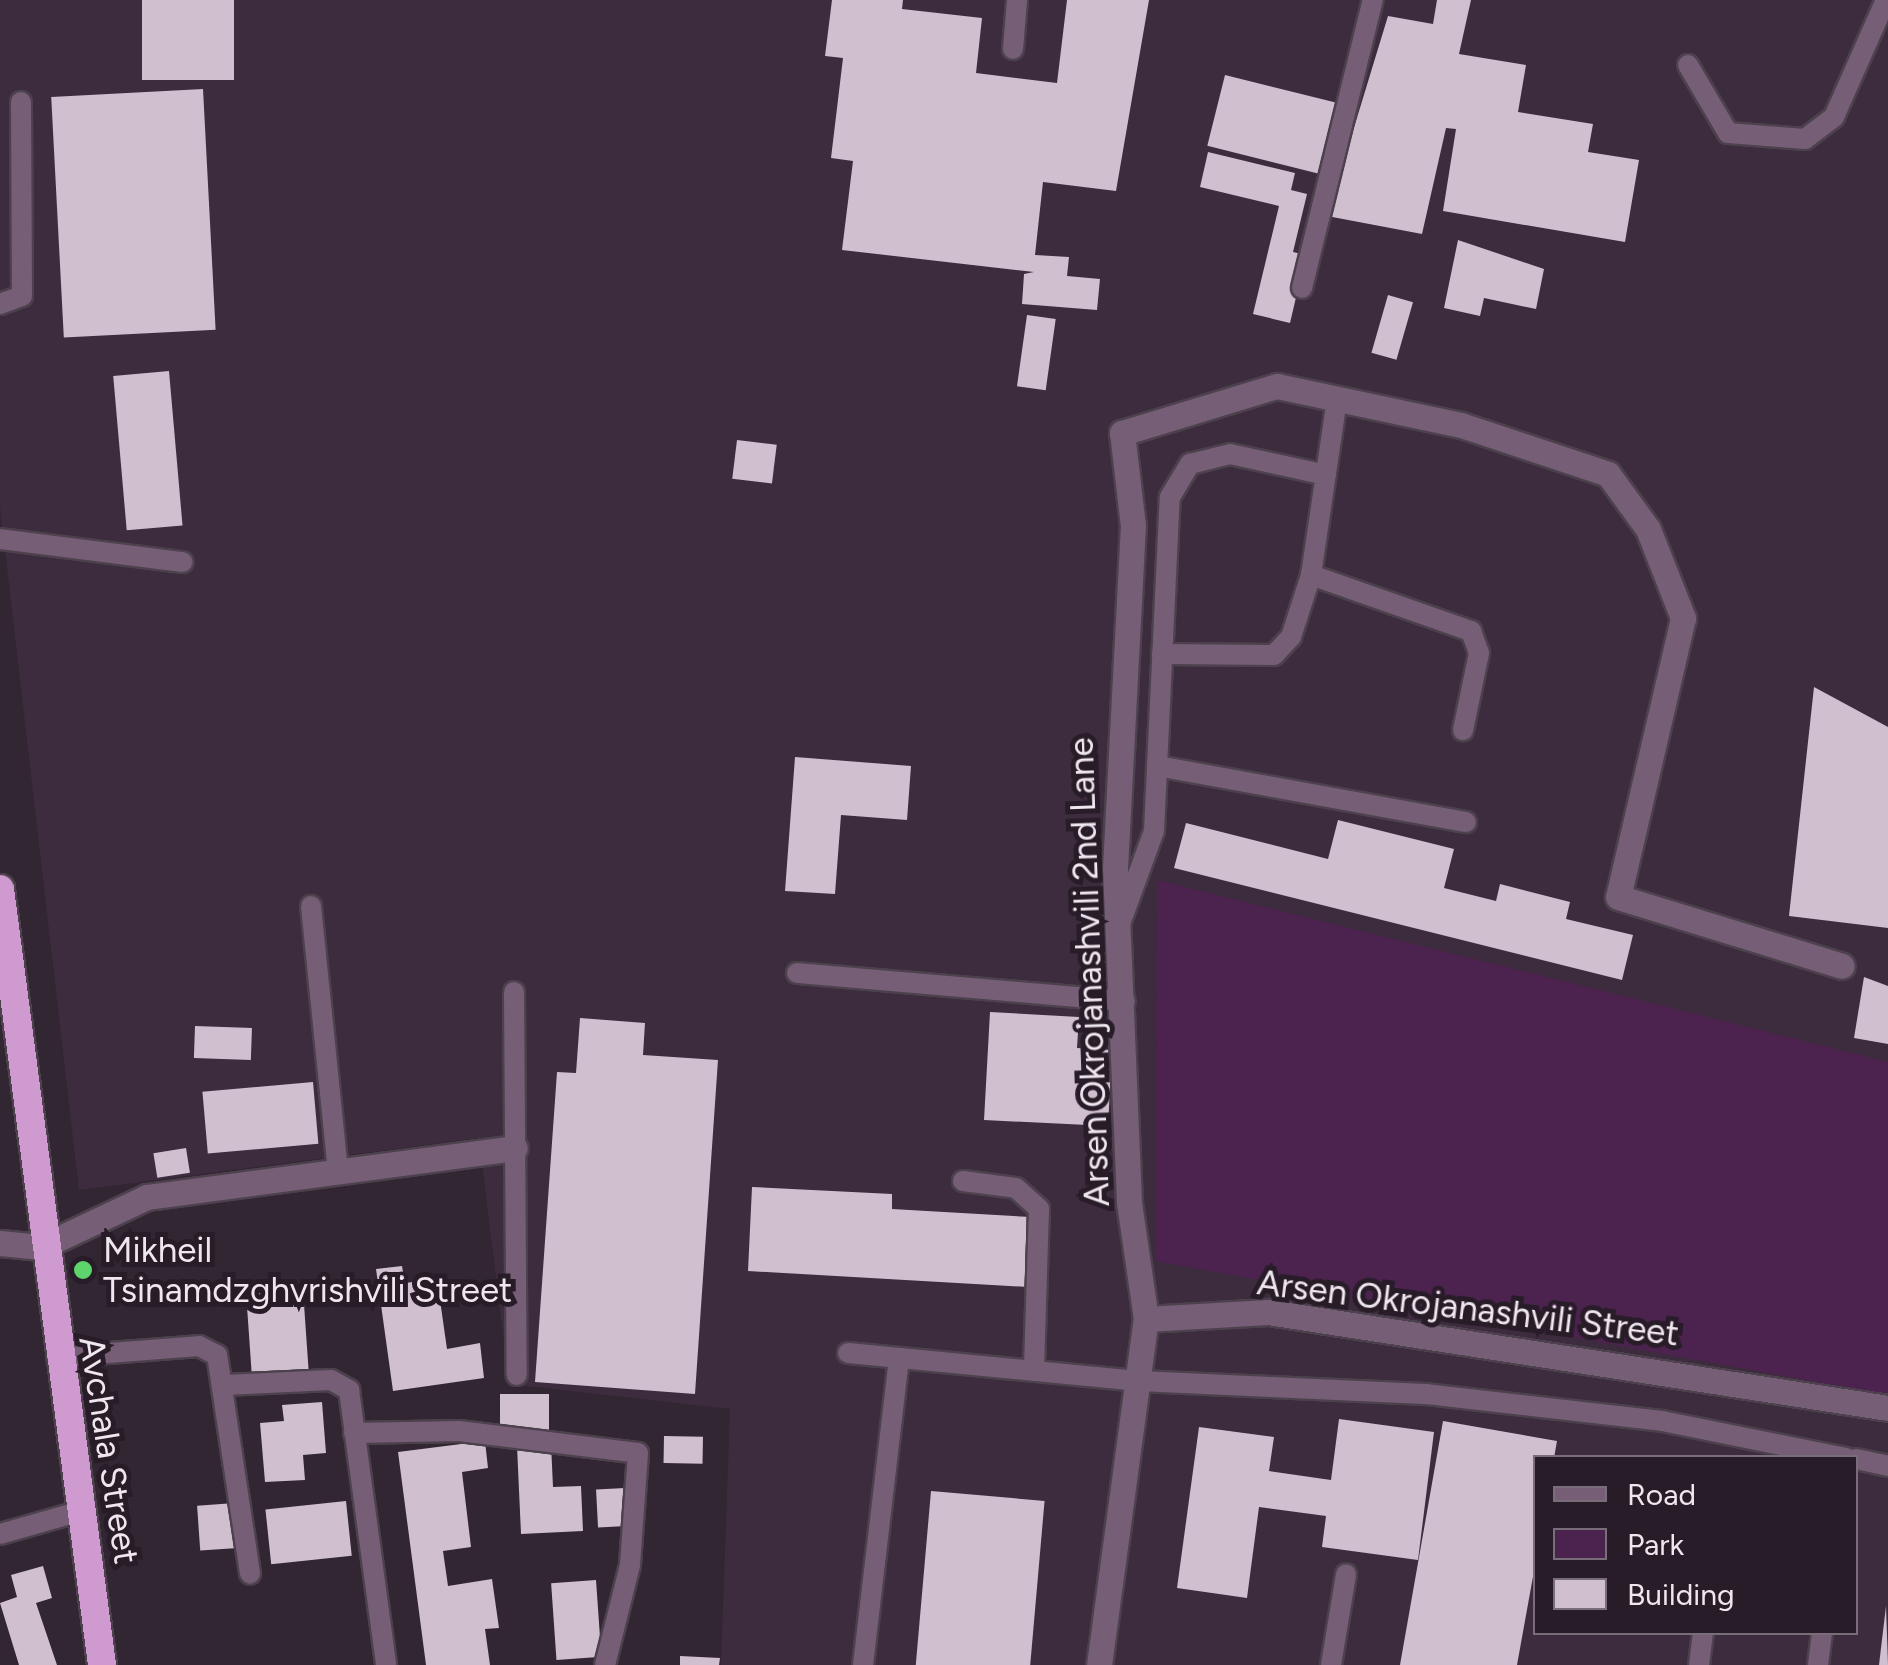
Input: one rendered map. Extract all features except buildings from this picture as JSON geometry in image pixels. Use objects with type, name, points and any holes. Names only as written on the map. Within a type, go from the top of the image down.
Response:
[{"type":"highway","name":"Avchala Street","points":[[0,889],[41,1246],[102,1665]]},
{"type":"street","name":"Arsen Okrojanashvili 2nd Lane","points":[[1146,1319],[1129,1202],[1119,926],[1116,718],[1133,526],[1122,434],[1277,386],[1461,425],[1608,474],[1648,530],[1683,618],[1618,897],[1842,966]]},
{"type":"street","points":[[0,1242],[41,1246],[148,1197],[516,1148]]},
{"type":"street","name":"Arsen Okrojanashvili Street","points":[[1146,1319],[1268,1312],[1888,1408]]},
{"type":"street","points":[[1099,1665],[1146,1319]]},
{"type":"lane","points":[[1013,49],[1017,0]]},
{"type":"lane","points":[[1302,288],[1372,0]]},
{"type":"lane","points":[[1688,65],[1728,133],[1805,139],[1834,117],[1885,2]]},
{"type":"lane","points":[[0,304],[22,296],[21,102]]},
{"type":"lane","points":[[1162,654],[1274,655],[1290,637],[1310,575],[1337,398]]},
{"type":"lane","points":[[1119,926],[1154,831],[1170,497],[1190,464],[1230,454],[1326,475]]},
{"type":"lane","points":[[0,539],[183,562]]},
{"type":"lane","points":[[1310,575],[1471,631],[1478,653],[1462,730]]},
{"type":"lane","points":[[1157,766],[1466,822]]},
{"type":"lane","points":[[311,906],[338,1172]]},
{"type":"lane","points":[[796,973],[1124,1002]]},
{"type":"lane","points":[[514,992],[517,1374]]},
{"type":"lane","points":[[962,1181],[1016,1188],[1039,1208],[1034,1371]]},
{"type":"lane","points":[[58,1357],[199,1346],[218,1355],[226,1385],[250,1574]]},
{"type":"lane","points":[[848,1353],[1138,1381],[1426,1394],[1662,1421],[1833,1455]]},
{"type":"lane","points":[[862,1665],[899,1358]]},
{"type":"lane","points":[[226,1385],[344,1382],[386,1665]]},
{"type":"lane","points":[[354,1433],[458,1431],[638,1453],[630,1565],[605,1665]]},
{"type":"lane","points":[[1858,1460],[1888,1466]]},
{"type":"lane","points":[[0,1534],[81,1511]]},
{"type":"lane","points":[[1332,1665],[1346,1574]]},
{"type":"lane","points":[[1699,1665],[1703,1635]]},
{"type":"lane","points":[[1818,1665],[1822,1635]]},
{"type":"shaded area","points":[[0,0],[1888,0],[1888,1665],[721,1665],[730,1409],[509,1384],[479,1138],[79,1190],[0,506]]},
{"type":"green space","points":[[1157,880],[1888,1062],[1888,1395],[1155,1261]]},
{"type":"place","name":"Mikheil Tsinamdzghvrishvili Street","points":[[83,1270]]}]
